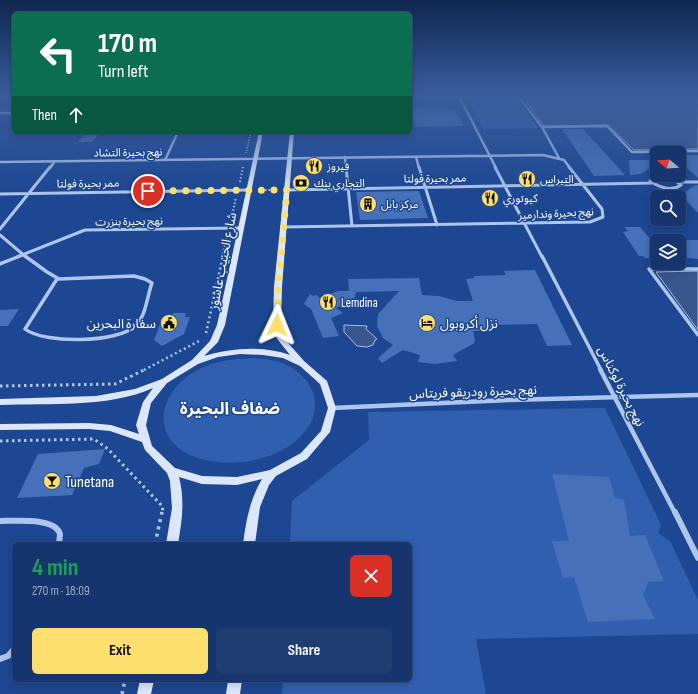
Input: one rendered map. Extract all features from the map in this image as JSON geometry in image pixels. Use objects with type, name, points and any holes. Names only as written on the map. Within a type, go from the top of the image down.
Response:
[{"type":"main road","name":"شارع الحبيب عاشور","points":[[195,362],[214,342],[221,325],[260,134]]},
{"type":"main road","points":[[164,381],[147,402],[141,425],[148,448],[172,471],[202,480],[237,481],[272,474],[304,456],[325,432],[332,408],[324,383],[286,346],[279,336],[277,325],[278,287],[292,134]]},
{"type":"main road","points":[[0,402],[96,399],[137,392],[164,381],[195,362],[225,353],[240,351],[263,352],[285,356],[303,364]]},
{"type":"main road","points":[[0,427],[89,426],[111,428],[146,440]]},
{"type":"main road","points":[[172,471],[178,498],[178,512],[172,542]]},
{"type":"main road","points":[[249,542],[252,511],[260,489],[272,474]]},
{"type":"main road","points":[[144,694],[147,682]]},
{"type":"main road","points":[[233,694],[235,682]]},
{"type":"street","name":"نهج بحيرة لوكناس","points":[[475,128],[698,558]]},
{"type":"street","name":"نهج بحيرة وندارمير","points":[[284,227],[590,222],[603,217],[602,209],[564,160],[559,158],[543,128]]},
{"type":"street","points":[[609,128],[632,152],[698,151]]},
{"type":"street","points":[[165,160],[177,134]]},
{"type":"street","points":[[290,158],[543,155],[559,158]]},
{"type":"street","points":[[345,157],[352,226]]},
{"type":"street","points":[[416,157],[437,225]]},
{"type":"street","name":"نهج بحيرة التشاد","points":[[0,162],[290,158]]},
{"type":"street","points":[[0,229],[55,161]]},
{"type":"street","points":[[652,183],[662,188],[673,189],[680,187],[680,182]]},
{"type":"street","points":[[686,182],[698,182]]},
{"type":"street","name":"ممر بحيرة فولتا","points":[[287,190],[652,183]]},
{"type":"street","name":"ممر بحيرة فولتا","points":[[0,194],[248,190]]},
{"type":"street","name":"نهج بحيرة بنزرت","points":[[0,264],[85,230],[240,228]]},
{"type":"street","points":[[0,235],[22,255],[57,279],[133,276],[148,279],[152,283],[138,324],[124,334],[113,336],[49,339],[30,335],[25,329],[57,279]]},
{"type":"street","points":[[698,268],[649,269],[698,336]]},
{"type":"street","name":"نهج بحيرة رودريقو فريتاس","points":[[332,408],[698,395]]},
{"type":"street","points":[[0,521],[34,521],[50,524],[58,531],[61,538],[60,542]]},
{"type":"street","points":[[0,659],[8,656],[12,651]]},
{"type":"path","points":[[0,386],[115,384],[122,382],[199,341],[205,334],[251,134]]},
{"type":"path","points":[[248,190],[287,190]]},
{"type":"path","points":[[0,441],[94,439],[108,449],[163,507],[155,542]]},
{"type":"path","points":[[122,694],[125,682]]},
{"type":"shaded area","points":[[483,128],[517,128],[483,129]]},
{"type":"shaded area","points":[[612,128],[698,128],[698,149],[686,149],[686,146],[650,146],[650,150],[634,150]]},
{"type":"shaded area","points":[[698,271],[698,330],[656,272]]},
{"type":"shaded area","points":[[344,325],[367,326],[366,329],[377,339],[373,345],[367,347],[357,346],[344,332]]},
{"type":"shaded area","points":[[252,358],[273,360],[290,367],[301,374],[309,384],[314,395],[315,406],[313,418],[307,430],[286,448],[274,454],[249,461],[223,463],[198,458],[182,451],[172,441],[166,430],[164,418],[166,405],[172,393],[181,382],[201,368],[222,361]]},
{"type":"shaded area","points":[[605,408],[661,525],[658,533],[670,541],[698,600],[698,634],[476,639],[486,694],[282,694],[283,682],[412,682],[412,542],[290,542],[292,501],[369,440],[368,412]]},
{"type":"building","points":[[562,129],[583,129],[625,175],[594,176]]},
{"type":"building","points":[[84,134],[98,134],[92,142],[78,142]]},
{"type":"building","points":[[686,155],[698,155],[698,178],[686,167]]},
{"type":"building","points":[[629,160],[650,160],[650,168],[641,174],[630,175]]},
{"type":"building","points":[[695,185],[698,185],[698,213],[686,200],[686,191]]},
{"type":"building","name":"مركز بابل","points":[[419,191],[428,218],[360,220],[356,192]]},
{"type":"building","points":[[624,227],[640,227],[650,239],[650,258],[639,256],[623,232],[628,231]]},
{"type":"building","points":[[686,240],[698,240],[698,259],[686,258]]},
{"type":"building","points":[[535,270],[572,345],[547,346],[537,324],[491,325],[493,331],[473,331],[475,341],[473,344],[453,355],[457,361],[435,364],[418,362],[420,355],[403,350],[382,363],[378,358],[393,345],[383,338],[377,326],[378,314],[399,291],[356,292],[354,300],[336,308],[343,313],[331,318],[339,336],[323,338],[311,309],[304,304],[310,294],[313,296],[316,295],[320,298],[338,291],[349,291],[348,279],[419,278],[422,295],[439,296],[457,301],[473,301],[466,279],[474,278],[474,276],[506,275],[504,271]]},
{"type":"building","points":[[19,309],[8,326],[0,326],[0,310]]},
{"type":"building","points":[[173,313],[186,313],[185,317],[190,317],[184,334],[162,346],[154,340],[160,324],[165,324],[168,316],[172,316]]},
{"type":"building","name":"Tunetana","points":[[105,449],[99,464],[84,468],[72,495],[17,498],[38,454]]},
{"type":"building","points":[[552,474],[609,477],[615,498],[624,500],[630,536],[645,535],[664,581],[648,582],[643,595],[655,619],[588,622],[574,577],[563,578],[552,541],[569,541]]},
{"type":"place","name":"فيروز","points":[[314,166]]},
{"type":"place","name":"التيراس","points":[[527,179]]},
{"type":"place","name":"التجاري بنك","points":[[301,183]]},
{"type":"place","name":"كيوتوري","points":[[490,198]]},
{"type":"place","name":"مركز بابل","points":[[368,204]]},
{"type":"place","name":"Lemdina","points":[[328,302]]},
{"type":"place","name":"سفارة البحرين","points":[[169,323]]},
{"type":"place","name":"نزل أكروبول","points":[[427,323]]},
{"type":"place","name":"Tunetana","points":[[52,481]]},
{"type":"district","name":"ضفاف البحيرة","points":[[230,408]]},
{"type":"route","points":[[148,191],[287,190],[278,287],[277,325]]}]
